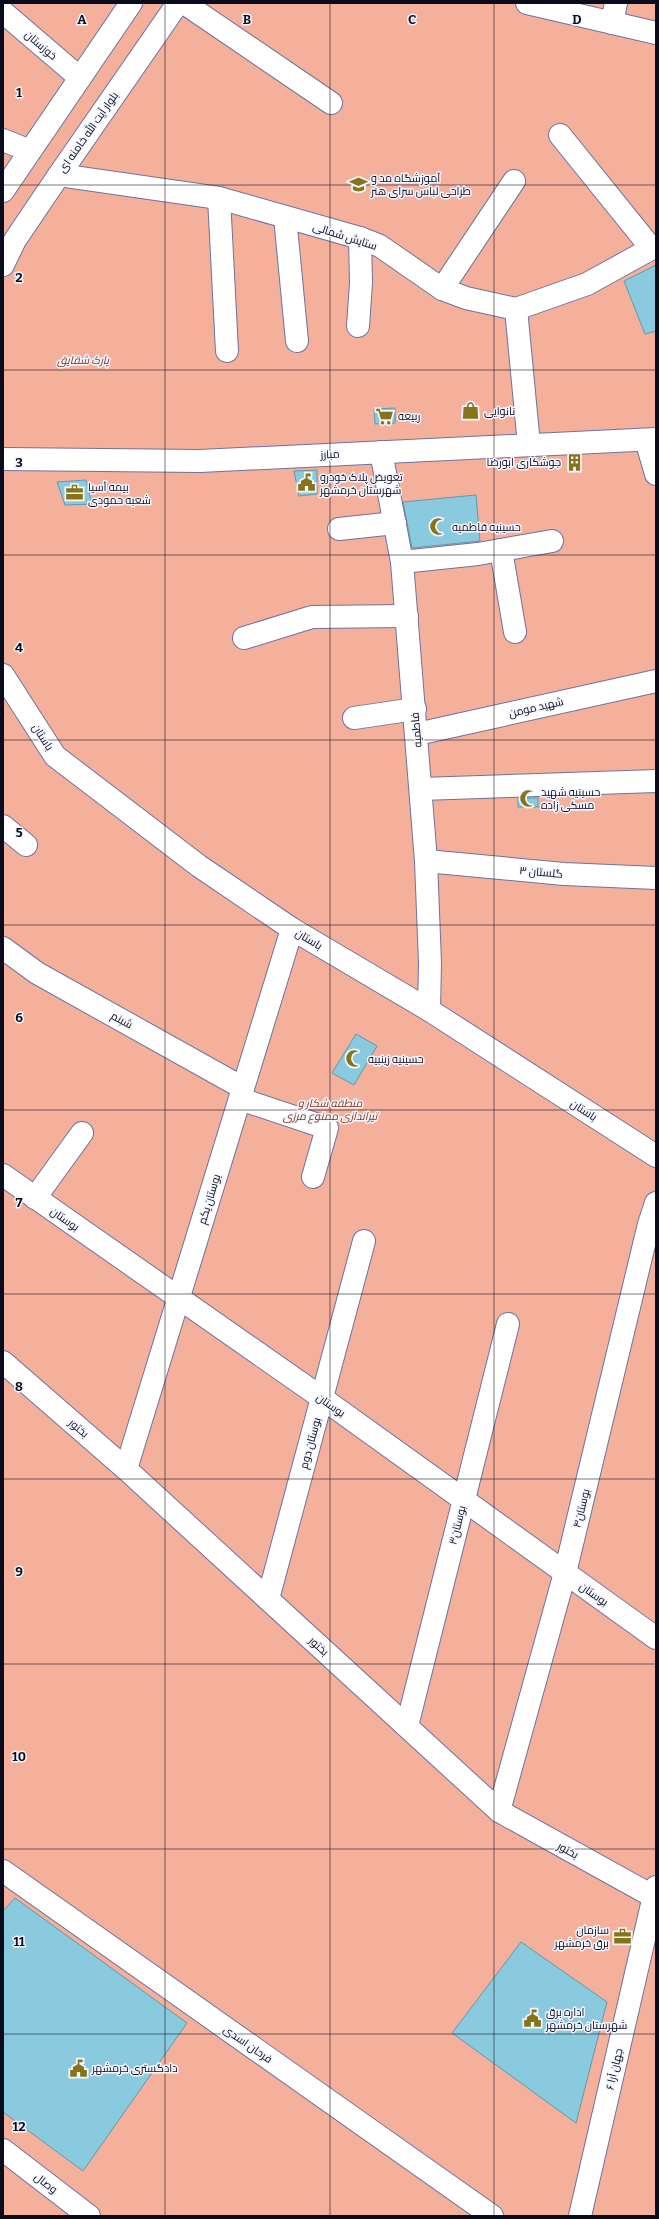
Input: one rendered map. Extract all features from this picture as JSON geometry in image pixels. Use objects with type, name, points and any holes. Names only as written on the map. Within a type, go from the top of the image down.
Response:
[{"type":"street","points":[[3,191],[131,3]]},
{"type":"street","name":"بلوار آیت الله خامنه ای","points":[[3,265],[15,240],[58,175],[178,3]]},
{"type":"street","points":[[184,3],[331,103]]},
{"type":"street","points":[[527,3],[614,13],[656,33]]},
{"type":"street","name":"خوزستان","points":[[3,12],[80,78]]},
{"type":"street","points":[[529,445],[516,309],[587,284],[654,248],[560,135]]},
{"type":"street","points":[[3,140],[30,151]]},
{"type":"street","name":"ستایش شمالی","points":[[58,175],[219,198],[360,238],[380,246],[442,289],[466,298],[516,309]]},
{"type":"street","points":[[442,289],[514,181]]},
{"type":"street","points":[[219,198],[227,351]]},
{"type":"street","points":[[285,217],[297,341]]},
{"type":"street","points":[[358,326],[361,284],[360,238]]},
{"type":"street","points":[[651,439],[656,474]]},
{"type":"street","name":"مبارز","points":[[3,459],[200,461],[651,439]]},
{"type":"street","name":"فاطمیه","points":[[381,452],[402,562],[407,616],[426,861],[430,963],[429,1010]]},
{"type":"street","points":[[339,530],[395,523]]},
{"type":"street","points":[[402,562],[501,550],[552,541]]},
{"type":"street","points":[[501,550],[515,632]]},
{"type":"street","points":[[244,638],[312,617],[407,616]]},
{"type":"street","name":"باستان","points":[[3,675],[55,756],[199,866],[292,929],[429,1010],[656,1156]]},
{"type":"street","name":"شهید مومن","points":[[417,734],[656,681]]},
{"type":"street","points":[[354,718],[414,709]]},
{"type":"street","points":[[421,788],[656,781]]},
{"type":"street","points":[[3,826],[26,845]]},
{"type":"street","name":"گلستان ۳","points":[[426,861],[564,874],[656,878]]},
{"type":"street","name":"بوستان یکم","points":[[126,1469],[292,929]]},
{"type":"street","name":"شبنم","points":[[3,948],[37,973],[242,1093],[327,1128],[313,1177]]},
{"type":"street","points":[[35,1198],[82,1133]]},
{"type":"street","name":"بوستان","points":[[3,1175],[178,1299],[322,1398],[656,1638]]},
{"type":"street","name":"بوستان۴","points":[[499,1811],[565,1573],[649,1224],[656,1203]]},
{"type":"street","name":"بوستان دوم","points":[[268,1599],[364,1241]]},
{"type":"street","name":"بوستان۳","points":[[407,1726],[508,1324]]},
{"type":"street","name":"بختور","points":[[3,1362],[126,1469],[499,1811],[655,1894]]},
{"type":"street","name":"فرحان اسدی","points":[[3,1871],[492,2216]]},
{"type":"street","name":"جهان آرا ۶","points":[[580,2216],[655,1894]]},
{"type":"street","name":"وصال","points":[[3,2150],[89,2216]]},
{"type":"green space","name":"منطقه شکار و تیراندازی ممنوع مرزی","points":[[3,3],[656,3],[656,2216],[3,2216]]},
{"type":"building","points":[[656,265],[656,331],[645,334],[624,281]]},
{"type":"building","name":"ربیعه","points":[[395,408],[395,423],[375,424],[374,409]]},
{"type":"building","name":"تعویض پلاک خودرو شهرستان خرمشهر","points":[[317,470],[317,494],[299,496],[294,471]]},
{"type":"building","name":"بیمه آسیا شعبه حمودی","points":[[86,480],[92,504],[65,505],[57,482]]},
{"type":"building","name":"حسینیه فاطمیه","points":[[476,495],[480,541],[412,548],[403,502]]},
{"type":"building","points":[[518,798],[538,798],[538,807],[518,807]]},
{"type":"building","name":"حسینیه زینبیه","points":[[356,1034],[377,1046],[354,1085],[332,1073]]},
{"type":"building","name":"دادگستری خرمشهر","points":[[15,1898],[187,2023],[83,2171],[3,2112],[3,1911]]},
{"type":"building","name":"اداره برق شهرستان خرمشهر","points":[[521,1942],[607,2002],[576,2123],[452,2033]]},
{"type":"place","name":"آموزشگاه مد و طراحی لباس سرای هنر","points":[[358,184]]},
{"type":"place","name":"نانوایی","points":[[471,411]]},
{"type":"place","name":"ربیعه","points":[[385,416]]},
{"type":"place","name":"جوشکاری ابورضا","points":[[574,462]]},
{"type":"place","name":"تعویض پلاک خودرو شهرستان خرمشهر","points":[[307,483]]},
{"type":"place","name":"بیمه آسیا شعبه حمودی","points":[[75,493]]},
{"type":"place","name":"حسینیه فاطمیه","points":[[439,527]]},
{"type":"place","name":"حسینیه شهید مسکی زاده","points":[[528,798]]},
{"type":"place","name":"حسینیه زینبیه","points":[[355,1059]]},
{"type":"place","name":"سازمان برق خرمشهر","points":[[622,1936]]},
{"type":"place","name":"اداره برق شهرستان خرمشهر","points":[[533,2018]]},
{"type":"place","name":"دادگستری خرمشهر","points":[[79,2068]]},
{"type":"park label","name":"پارک شقایق","points":[[83,360]]}]
